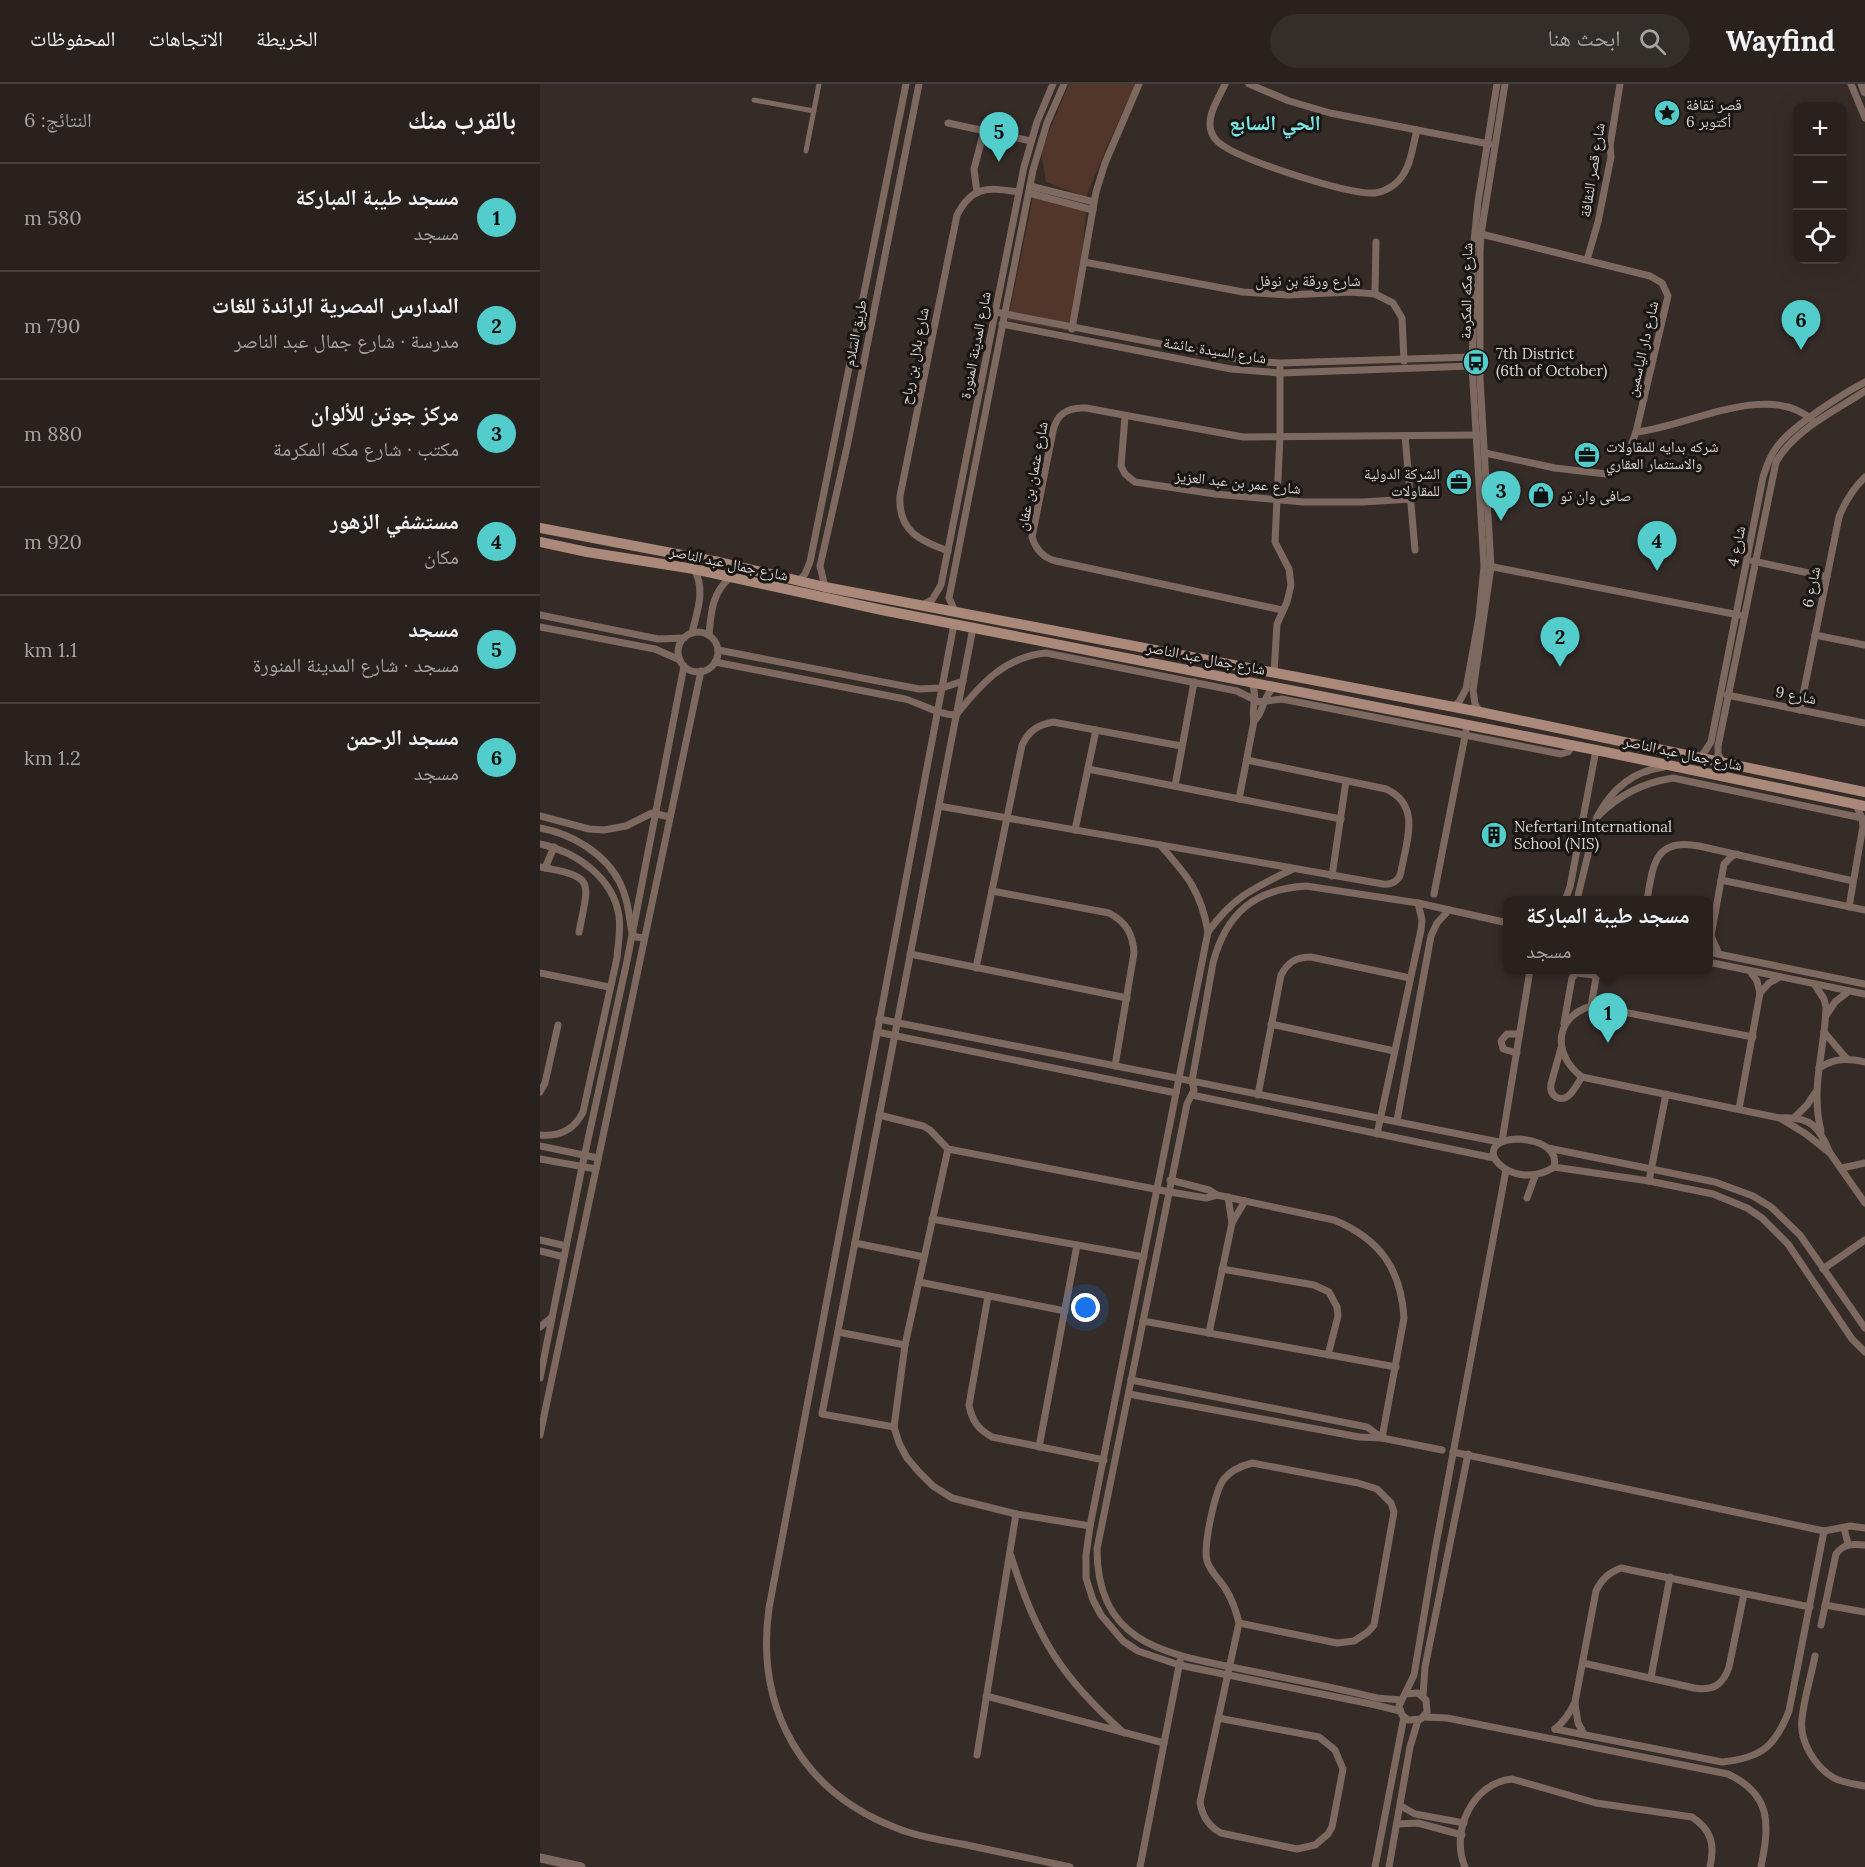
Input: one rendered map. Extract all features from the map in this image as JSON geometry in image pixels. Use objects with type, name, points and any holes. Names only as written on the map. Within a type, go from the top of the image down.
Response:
[{"type":"main road","name":"شارع جمال عبد الناصر","points":[[540,528],[687,556],[825,588],[1480,712],[1865,792]]},
{"type":"main road","name":"شارع جمال عبد الناصر","points":[[540,542],[694,569],[810,595],[1274,687],[1466,730],[1596,750],[1861,806]]},
{"type":"main road","points":[[1113,656],[1117,648],[1116,643]]},
{"type":"main road","points":[[1134,660],[1136,646]]},
{"type":"street","points":[[806,151],[819,84]]},
{"type":"street","name":"طريق السلام","points":[[799,581],[810,562],[906,84]]},
{"type":"street","name":"طريق السلام","points":[[825,588],[820,566],[847,447],[919,84]]},
{"type":"street","name":"شارع المدينة المنورة","points":[[941,585],[1019,192],[1031,141],[1053,84]]},
{"type":"street","name":"شارع المدينة المنورة","points":[[955,611],[950,602],[952,587],[1030,190],[1041,139],[1064,84]]},
{"type":"street","points":[[1070,337],[1093,206],[1105,163],[1139,84]]},
{"type":"street","points":[[1225,84],[1211,116],[1212,133],[1216,140],[1223,146],[1245,156],[1316,182],[1365,192],[1385,190],[1394,185],[1408,169],[1417,130]]},
{"type":"street","points":[[1249,84],[1310,108],[1490,145]]},
{"type":"street","name":"شارع مكه المكرمة","points":[[1480,712],[1469,690],[1488,566],[1485,453],[1479,358],[1481,234],[1497,84]]},
{"type":"street","name":"شارع مكه المكرمة","points":[[1488,566],[1472,366],[1474,230],[1490,145],[1505,84]]},
{"type":"street","name":"شارع قصر الثقافة","points":[[1587,260],[1598,222],[1611,157],[1610,146],[1620,84]]},
{"type":"street","points":[[1851,84],[1865,118]]},
{"type":"street","points":[[1862,84],[1865,92]]},
{"type":"street","points":[[754,100],[814,111]]},
{"type":"street","points":[[948,123],[1031,141]]},
{"type":"street","points":[[984,131],[974,169],[977,193],[989,188],[1019,192]]},
{"type":"street","points":[[1030,190],[1093,206]]},
{"type":"street","name":"شارع بلال بن رباح","points":[[948,551],[923,542],[913,534],[902,516],[900,496],[954,224],[961,207],[977,193]]},
{"type":"street","name":"شارع دار الياسمين","points":[[1481,234],[1650,276],[1662,283],[1666,289],[1668,303],[1636,432],[1625,462],[1620,468],[1606,474],[1555,468],[1485,453]]},
{"type":"street","points":[[1375,294],[1376,242]]},
{"type":"street","name":"شارع ورقة بن نوفل","points":[[1084,262],[1243,292],[1288,296],[1351,292],[1375,294],[1388,300],[1400,312],[1404,369]]},
{"type":"street","points":[[864,294],[876,298]]},
{"type":"street","name":"شارع السيدة عائشة","points":[[995,312],[1233,359],[1280,363],[1472,357]]},
{"type":"street","name":"شارع السيدة عائشة","points":[[993,323],[1231,369],[1280,373],[1472,366]]},
{"type":"street","points":[[1274,673],[1276,631],[1291,585],[1289,569],[1275,542],[1280,436],[1280,363]]},
{"type":"street","name":"شارع 4","points":[[1722,761],[1718,754],[1718,746],[1725,695],[1776,462],[1787,446],[1813,421],[1865,382]]},
{"type":"street","name":"شارع 4","points":[[1741,616],[1747,560],[1763,477],[1769,459],[1786,437],[1865,391]]},
{"type":"street","points":[[1636,432],[1661,429],[1700,415],[1756,404],[1792,409],[1813,421]]},
{"type":"street","name":"شارع عثمان بن عفان","points":[[1282,610],[1056,561],[1043,556],[1032,537],[1053,431],[1058,418],[1068,409],[1075,407],[1243,437],[1477,435]]},
{"type":"street","name":"شارع عمر بن عبد العزيز","points":[[1125,416],[1121,466],[1131,480],[1165,488],[1277,500],[1330,503],[1411,499]]},
{"type":"street","points":[[1405,436],[1416,550]]},
{"type":"street","name":"شارع 6","points":[[1800,710],[1839,517],[1854,488],[1865,477]]},
{"type":"street","points":[[1747,560],[1827,577]]},
{"type":"street","points":[[810,562],[814,567],[820,566]]},
{"type":"street","points":[[1488,566],[1741,616]]},
{"type":"street","points":[[692,633],[700,596],[699,579],[694,569]]},
{"type":"street","points":[[709,635],[712,605],[721,586],[731,577]]},
{"type":"street","points":[[921,605],[932,600],[941,585],[952,587]]},
{"type":"street","points":[[540,615],[658,639],[684,638],[692,633],[700,632],[709,635],[715,641],[718,650],[715,662],[709,669],[692,670],[655,649],[540,627]]},
{"type":"street","points":[[954,624],[769,1608],[766,1651],[772,1694],[788,1734],[805,1761],[827,1786],[862,1811],[900,1830],[1070,1867]]},
{"type":"street","points":[[894,1427],[822,1414],[973,628]]},
{"type":"street","points":[[1815,635],[1865,645]]},
{"type":"street","points":[[540,1378],[656,813],[682,663],[678,650],[684,638]]},
{"type":"street","points":[[718,650],[924,688],[942,687],[963,681]]},
{"type":"street","points":[[956,715],[977,688],[994,672],[1014,661],[1035,654],[1057,655],[1194,682],[1240,692],[1259,701],[1281,699],[1466,730],[1434,894]]},
{"type":"street","points":[[715,662],[922,704],[956,715]]},
{"type":"street","points":[[540,1435],[700,671]]},
{"type":"street","points":[[1175,786],[1194,682]]},
{"type":"street","points":[[1239,799],[1254,721],[1259,717],[1259,701],[1252,683]]},
{"type":"street","points":[[1259,701],[1274,687]]},
{"type":"street","points":[[922,704],[926,697],[924,688]]},
{"type":"street","name":"شارع مكه المكرمة","points":[[1452,707],[1469,690]]},
{"type":"street","name":"شارع 4","points":[[1701,757],[1711,742],[1725,695]]},
{"type":"street","name":"شارع 9","points":[[1725,695],[1865,723]]},
{"type":"street","points":[[976,968],[1022,745],[1027,736],[1043,724],[1053,722],[1182,746]]},
{"type":"street","points":[[1075,830],[1096,730]]},
{"type":"street","points":[[1567,896],[1596,750]]},
{"type":"street","points":[[939,806],[1332,876],[1387,885],[1395,882],[1401,872],[1409,821],[1405,806],[1392,792],[1246,760]]},
{"type":"street","points":[[1578,896],[1597,817],[1612,793],[1628,780],[1647,770],[1675,766]]},
{"type":"street","points":[[1088,769],[1341,819]]},
{"type":"street","points":[[1597,817],[1624,795],[1656,781],[1673,778],[1862,818]]},
{"type":"street","points":[[1332,876],[1346,781]]},
{"type":"street","points":[[1849,906],[1863,826],[1861,806]]},
{"type":"street","points":[[540,816],[589,829],[604,830],[626,826],[647,814],[656,813],[670,817]]},
{"type":"street","points":[[540,828],[557,832],[576,841],[608,866],[623,890],[632,933],[639,938],[644,938]]},
{"type":"street","points":[[540,844],[554,847],[586,864],[602,879],[614,897],[619,915],[620,934],[583,1112],[573,1127],[562,1134],[540,1135]]},
{"type":"street","points":[[1648,896],[1654,862],[1667,847],[1677,844],[1715,849],[1853,881]]},
{"type":"street","points":[[1160,845],[1188,878],[1198,895],[1205,913],[1208,932],[1090,1526],[1086,1578],[1101,1615],[1123,1641],[1138,1651],[1179,1665],[1369,1700],[1403,1697],[1412,1692],[1423,1696]]},
{"type":"street","points":[[554,847],[542,868],[574,874],[584,881],[586,894],[579,932]]},
{"type":"street","points":[[1713,922],[1724,864],[1715,849]]},
{"type":"street","points":[[1724,864],[1737,854]]},
{"type":"street","points":[[1208,932],[1235,900],[1252,888],[1293,869]]},
{"type":"street","points":[[1721,880],[1865,910]]},
{"type":"street","points":[[1503,921],[1418,903],[1306,885],[1278,890],[1252,901],[1226,928],[1218,945],[1192,1081],[1195,1089],[1187,1104],[1097,1549],[1100,1586],[1107,1604],[1130,1632],[1146,1643],[1181,1656],[1369,1700],[1402,1714],[1408,1720],[1440,1717],[1728,1774],[1752,1792],[1764,1811],[1767,1833],[1761,1867]]},
{"type":"street","points":[[992,891],[1109,914],[1118,918],[1125,925],[1134,942],[1134,953],[1115,1066]]},
{"type":"street","points":[[1377,1134],[1422,927],[1418,903]]},
{"type":"street","points":[[1397,1121],[1431,936],[1437,923],[1449,910]]},
{"type":"street","points":[[1713,943],[1719,954]]},
{"type":"street","points":[[1713,953],[1865,984]]},
{"type":"street","points":[[910,954],[1127,998]]},
{"type":"street","points":[[1258,1095],[1281,975],[1292,961],[1302,957],[1311,957],[1410,978]]},
{"type":"street","points":[[1713,963],[1865,994]]},
{"type":"street","points":[[1739,1109],[1760,993],[1757,981],[1750,971]]},
{"type":"street","points":[[540,973],[609,987]]},
{"type":"street","points":[[1529,974],[1500,1141],[1494,1146],[1492,1152],[1494,1158],[1506,1170],[1522,1176],[1535,1176],[1554,1167],[1649,1181],[1721,1197],[1747,1208],[1762,1218],[1788,1244],[1852,1339],[1865,1352]]},
{"type":"street","points":[[1575,974],[1572,978],[1561,1048],[1550,1090],[1558,1099],[1565,1099],[1570,1096],[1582,1077]]},
{"type":"street","points":[[1584,974],[1593,975],[1596,978],[1591,1006]]},
{"type":"street","points":[[1760,993],[1769,983],[1780,977]]},
{"type":"street","points":[[1815,985],[1824,999],[1826,1016],[1816,1091],[1816,1109],[1821,1133],[1830,1153]]},
{"type":"street","points":[[1826,1016],[1835,1002],[1849,991]]},
{"type":"street","points":[[1564,1029],[1570,1018],[1579,1010],[1591,1006],[1752,1037]]},
{"type":"street","points":[[879,1019],[1500,1141],[1524,1139],[1548,1148],[1715,1182],[1753,1196],[1786,1220],[1800,1234],[1865,1328]]},
{"type":"street","points":[[1271,1024],[1395,1051]]},
{"type":"street","points":[[540,1092],[545,1083],[558,1025]]},
{"type":"street","points":[[877,1032],[1176,1093]]},
{"type":"street","points":[[1823,1032],[1846,1058]]},
{"type":"street","points":[[1398,1034],[1412,1036]]},
{"type":"street","points":[[1517,1053],[1503,1049],[1501,1041],[1507,1034],[1520,1034]]},
{"type":"street","points":[[1561,1048],[1572,1070],[1582,1077],[1780,1118],[1795,1117],[1805,1120],[1821,1133]]},
{"type":"street","points":[[1819,1068],[1836,1059],[1846,1058],[1865,1062]]},
{"type":"street","points":[[1795,1117],[1816,1091]]},
{"type":"street","points":[[1649,1181],[1666,1094]]},
{"type":"street","points":[[1192,1095],[1494,1158]]},
{"type":"street","points":[[879,1115],[923,1126],[948,1149],[1157,1190],[1206,1198],[1217,1195]]},
{"type":"street","points":[[1780,1118],[1806,1134],[1830,1153],[1865,1203]]},
{"type":"street","points":[[540,1146],[598,1158]]},
{"type":"street","points":[[1548,1148],[1554,1153],[1556,1160],[1554,1167]]},
{"type":"street","points":[[948,1149],[905,1346],[894,1427],[907,1458],[933,1486],[952,1498],[1016,1514],[1090,1526]]},
{"type":"street","points":[[540,1159],[596,1169]]},
{"type":"street","points":[[1842,1168],[1865,1163]]},
{"type":"street","points":[[1375,1867],[1403,1697],[1414,1676],[1506,1170]]},
{"type":"street","points":[[1527,1198],[1535,1176]]},
{"type":"street","points":[[1160,1178],[1209,1190],[1217,1195],[1334,1220],[1351,1227],[1380,1250],[1398,1282],[1404,1318],[1382,1438]]},
{"type":"street","points":[[1228,1197],[1232,1223]]},
{"type":"street","points":[[1209,1333],[1232,1223],[1245,1201]]},
{"type":"street","points":[[932,1219],[1144,1257]]},
{"type":"street","points":[[540,1240],[566,1246]]},
{"type":"street","points":[[1823,1269],[1865,1240]]},
{"type":"street","points":[[855,1243],[924,1257]]},
{"type":"street","points":[[1039,1447],[1077,1245]]},
{"type":"street","points":[[540,1251],[564,1257]]},
{"type":"street","points":[[1222,1269],[1314,1285],[1329,1292],[1337,1307],[1338,1316],[1328,1354]]},
{"type":"street","points":[[919,1282],[1065,1311]]},
{"type":"street","points":[[988,1296],[970,1394],[970,1415],[983,1432],[992,1437],[1104,1460]]},
{"type":"street","points":[[540,1327],[552,1317]]},
{"type":"street","points":[[1143,1321],[1396,1367]]},
{"type":"street","points":[[838,1332],[905,1346]]},
{"type":"street","points":[[540,1351],[544,1359]]},
{"type":"street","points":[[1131,1380],[1367,1427],[1382,1438]]},
{"type":"street","points":[[1129,1394],[1359,1437],[1382,1438],[1442,1450]]},
{"type":"street","points":[[1453,1452],[1824,1531],[1856,1526],[1865,1528]]},
{"type":"street","points":[[1389,1867],[1410,1747],[1428,1706],[1423,1696],[1423,1676],[1468,1454]]},
{"type":"street","points":[[1218,1718],[1319,1737],[1335,1750],[1344,1769],[1332,1827],[1322,1840],[1314,1845],[1298,1849],[1221,1833],[1208,1824],[1201,1809],[1200,1802],[1229,1666],[1239,1623],[1231,1598],[1210,1569],[1206,1553],[1218,1489],[1223,1479],[1232,1471],[1252,1463],[1369,1485],[1385,1495],[1394,1512],[1374,1625],[1368,1632],[1354,1641],[1337,1642],[1239,1623]]},
{"type":"street","points":[[977,1755],[1016,1514]]},
{"type":"street","points":[[1844,1528],[1848,1544]]},
{"type":"street","points":[[1810,1607],[1621,1568],[1605,1576],[1596,1591],[1575,1702],[1564,1722],[1555,1729],[1722,1762],[1745,1759],[1766,1749],[1781,1732],[1789,1711],[1810,1607],[1824,1531]]},
{"type":"street","points":[[1821,1625],[1836,1554],[1848,1544],[1865,1545]]},
{"type":"street","points":[[1010,1552],[1023,1594],[1040,1634],[1058,1662],[1092,1704],[1124,1732]]},
{"type":"street","points":[[1651,1677],[1670,1577]]},
{"type":"street","points":[[1583,1663],[1705,1689],[1717,1687],[1725,1679],[1729,1667],[1744,1594]]},
{"type":"street","points":[[1825,1605],[1865,1612]]},
{"type":"street","points":[[1151,1867],[1140,1866],[1181,1656]]},
{"type":"street","points":[[1815,1656],[1801,1721],[1805,1742],[1814,1759],[1833,1777],[1865,1786]]},
{"type":"street","points":[[986,1696],[1164,1743]]},
{"type":"street","points":[[1575,1702],[1578,1723],[1584,1734]]},
{"type":"street","points":[[1465,1867],[1461,1858],[1462,1835],[1471,1805],[1479,1795],[1499,1781],[1512,1779],[1596,1803],[1692,1817],[1709,1833],[1713,1844],[1710,1867]]},
{"type":"street","points":[[1401,1806],[1415,1814],[1464,1823]]},
{"type":"street","points":[[1397,1824],[1418,1823],[1462,1835]]},
{"type":"street","points":[[540,1858],[581,1867]]},
{"type":"shaded area","points":[[1069,84],[1136,84],[1086,197],[1046,182],[1041,151]]},
{"type":"shaded area","points":[[1033,197],[1086,211],[1075,332],[1008,320]]},
{"type":"place","name":"قصر ثقافة 6 أكتوبر","points":[[1667,113]]},
{"type":"place","name":"مسجد","points":[[999,162]]},
{"type":"place","name":"مسجد الرحمن","points":[[1801,350]]},
{"type":"place","name":"7th District (6th of October)","points":[[1476,362]]},
{"type":"place","name":"شركه بدايه للمقاولات والاستثمار العقاري","points":[[1587,455]]},
{"type":"place","name":"الشركة الدولية للمقاولات","points":[[1459,482]]},
{"type":"place","name":"صافى وان تو","points":[[1541,495]]},
{"type":"place","name":"مركز جوتن للألوان","points":[[1501,521]]},
{"type":"place","name":"مستشفي الزهور","points":[[1657,571]]},
{"type":"place","name":"المدارس المصرية الرائدة للغات","points":[[1560,667]]},
{"type":"place","name":"Nefertari International School (NIS)","points":[[1494,835]]},
{"type":"place","name":"مسجد طيبة المباركة","points":[[1608,1043]]},
{"type":"district","name":"الحي السابع","points":[[1275,122]]}]
